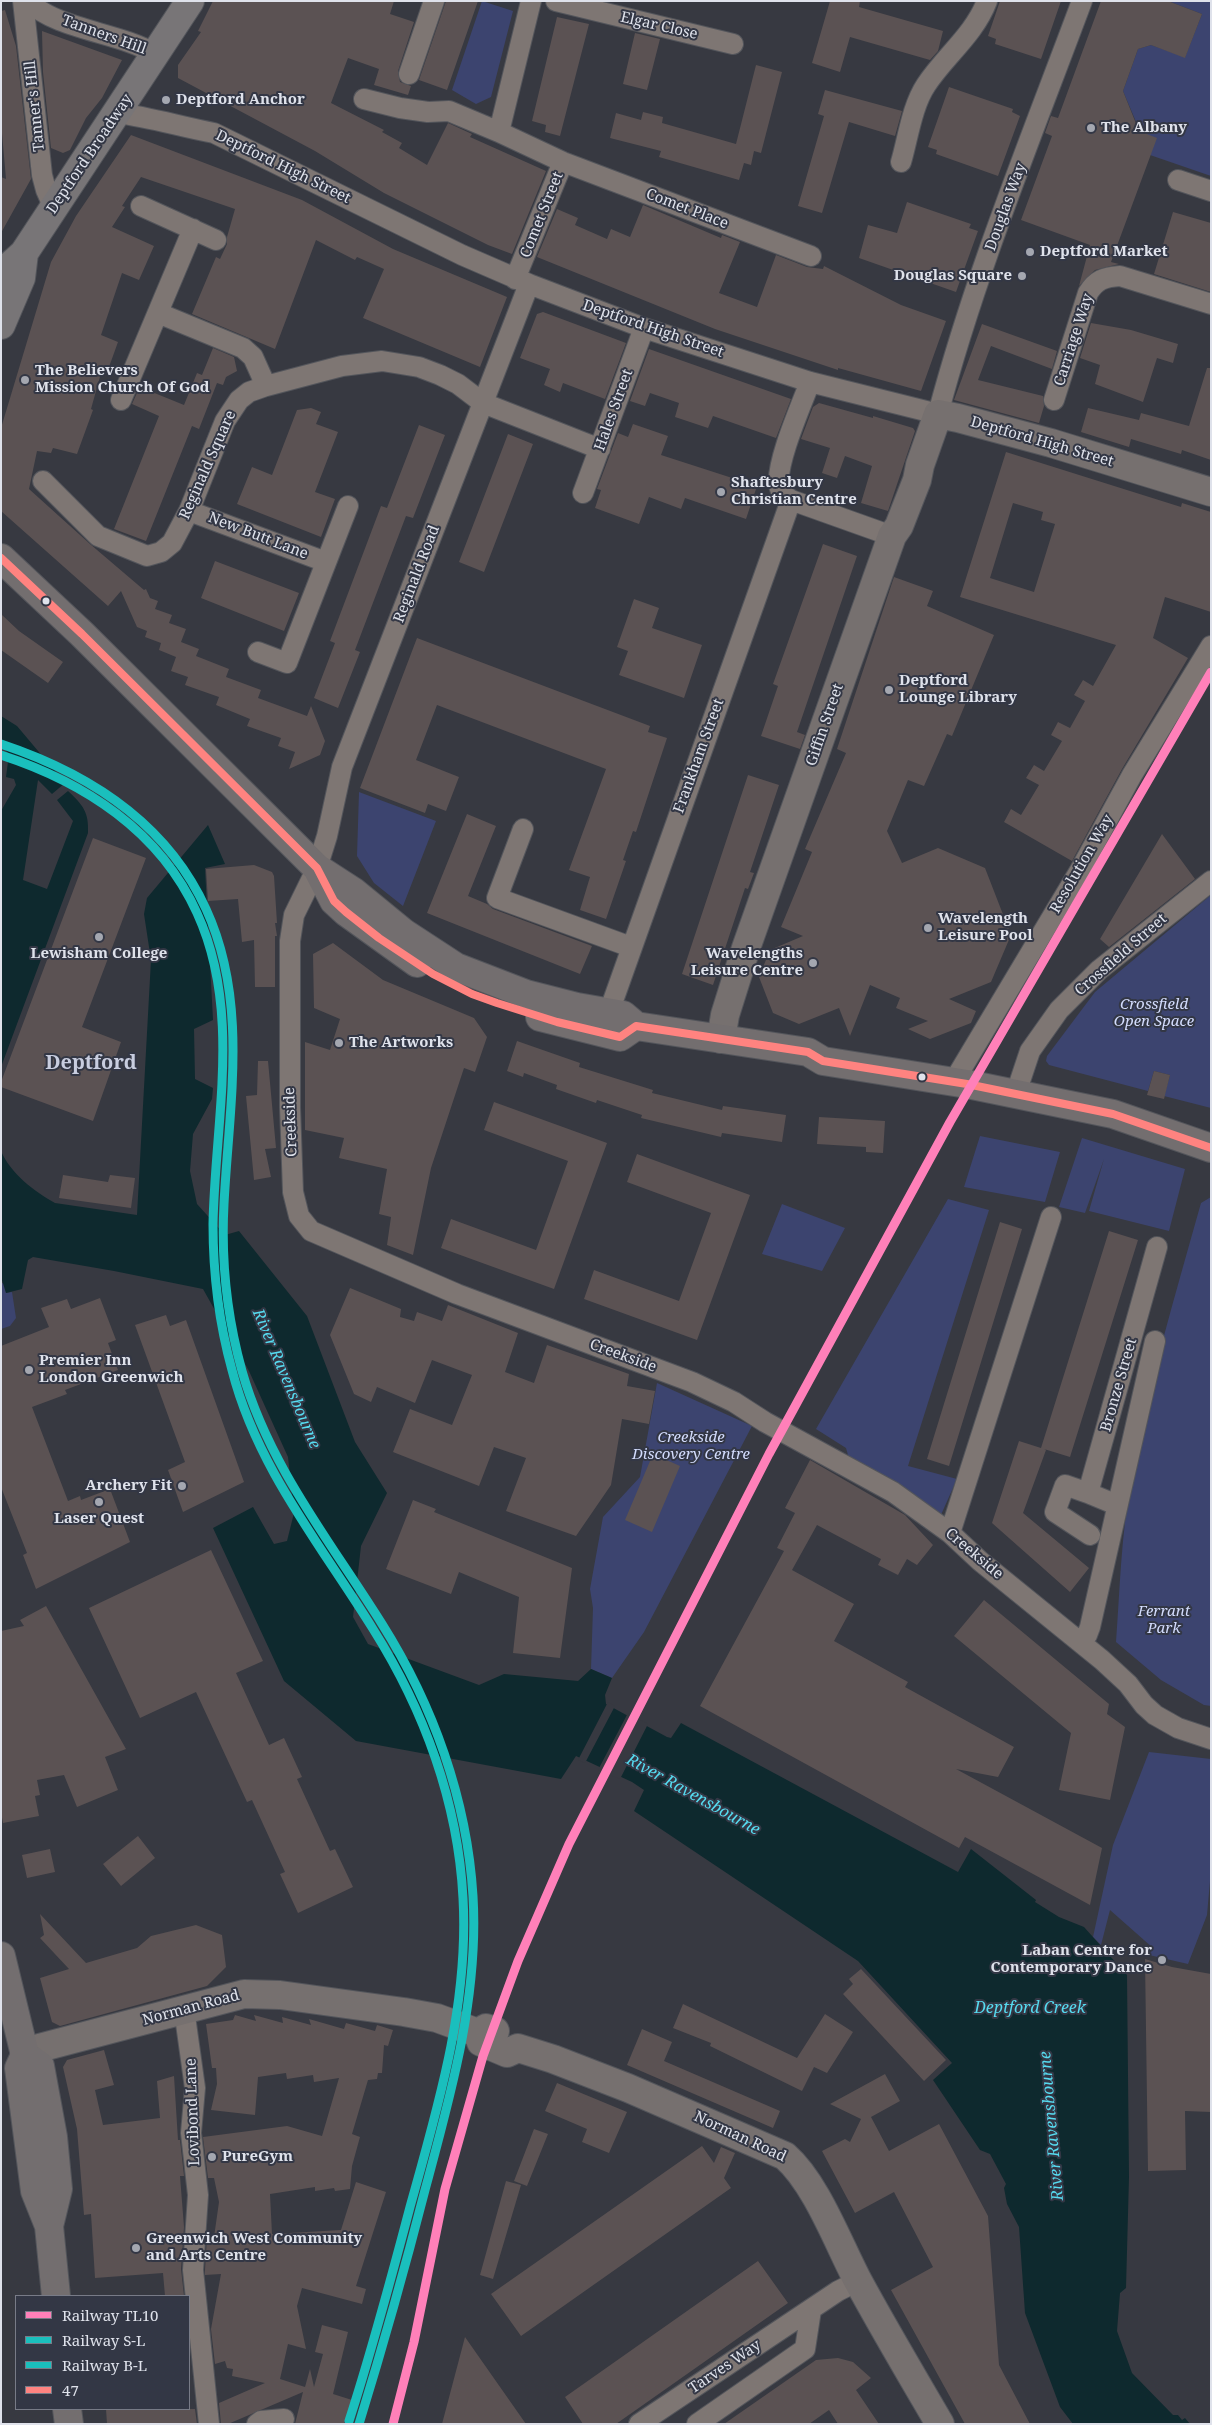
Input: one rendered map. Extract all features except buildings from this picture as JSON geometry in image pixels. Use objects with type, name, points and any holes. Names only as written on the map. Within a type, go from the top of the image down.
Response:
[{"type":"highway","name":"Deptford Broadway","points":[[1,274],[24,253],[190,1]]},
{"type":"highway","name":"Deptford Broadway","points":[[5,312],[21,278],[24,253]]},
{"type":"main road","name":"Deptford High Street","points":[[938,414],[1051,443],[1211,492]]},
{"type":"main road","name":"Giffin Street","points":[[721,1039],[726,1015],[746,948],[882,532],[899,526],[917,480],[920,465],[938,414]]},
{"type":"main road","points":[[1,558],[82,634],[317,868],[354,892],[404,932],[456,967],[526,994],[577,1007],[623,1015],[636,1026],[808,1052],[823,1061],[954,1081],[1016,1093],[1113,1114],[1211,1148]]},
{"type":"main road","points":[[317,868],[334,901],[346,912],[379,938],[433,974],[472,994],[558,1022],[620,1037],[636,1026]]},
{"type":"main road","points":[[1,1956],[24,2053],[40,2066],[53,2137],[58,2189],[49,2226],[56,2295]]},
{"type":"main road","name":"Norman Road","points":[[24,2053],[237,1995],[263,1993],[437,2018],[478,2033],[486,2028],[513,2037],[518,2048],[628,2088],[785,2156],[797,2166],[858,2281],[940,2424]]},
{"type":"main road","points":[[67,2410],[69,2424]]},
{"type":"street","name":"Tanner's Hill","points":[[23,1],[42,175],[54,208]]},
{"type":"street","name":"Tanners Hill","points":[[28,1],[52,17],[142,46],[155,54]]},
{"type":"street","points":[[409,74],[434,1]]},
{"type":"street","points":[[499,132],[531,1]]},
{"type":"street","name":"Elgar Close","points":[[556,1],[733,44]]},
{"type":"street","points":[[901,162],[925,85],[973,28],[987,1]]},
{"type":"street","name":"Douglas Way","points":[[938,414],[967,317],[1082,1]]},
{"type":"street","name":"Comet Street","points":[[364,99],[400,108],[428,112],[449,111],[564,162],[522,282]]},
{"type":"street","name":"Deptford High Street","points":[[117,113],[151,118],[190,129],[214,133],[462,255],[522,282],[644,328],[810,382],[938,414]]},
{"type":"street","name":"Comet Place","points":[[564,162],[811,256]]},
{"type":"street","points":[[1178,180],[1211,191]]},
{"type":"street","points":[[141,206],[216,240]]},
{"type":"street","points":[[121,400],[193,229]]},
{"type":"street","name":"Carriage Way","points":[[1054,400],[1088,293],[1094,283],[1106,277],[1120,276],[1211,304]]},
{"type":"street","name":"Reginald Road","points":[[317,868],[342,767],[483,403],[522,282]]},
{"type":"street","points":[[158,313],[243,348],[254,357],[266,386]]},
{"type":"street","name":"Hales Street","points":[[583,493],[644,328]]},
{"type":"street","name":"Reginald Square","points":[[44,481],[98,536],[146,556],[161,552],[172,543],[190,511],[230,410],[238,400],[249,392],[266,386],[342,366],[382,361],[419,367],[440,375],[458,384],[483,403],[600,449]]},
{"type":"street","points":[[810,382],[779,475],[779,486],[783,494],[790,500],[882,532]]},
{"type":"street","name":"Frankham Street","points":[[608,1012],[790,500]]},
{"type":"street","name":"New Butt Lane","points":[[258,652],[287,663],[348,506]]},
{"type":"street","name":"New Butt Lane","points":[[190,511],[326,562]]},
{"type":"street","name":"Resolution Way","points":[[954,1081],[1079,872],[1132,775],[1211,646]]},
{"type":"street","points":[[523,828],[497,898],[631,947]]},
{"type":"street","name":"Creekside","points":[[317,868],[294,915],[290,940],[290,1107],[294,1192],[299,1216],[311,1231],[457,1294],[692,1382],[734,1402],[764,1422],[893,1492],[950,1533],[980,1561],[1081,1642],[1128,1684],[1144,1705],[1155,1715],[1178,1728],[1211,1739]]},
{"type":"street","name":"Crossfield Street","points":[[1016,1093],[1030,1051],[1059,1010],[1099,970],[1211,881]]},
{"type":"street","points":[[950,1533],[1051,1217]]},
{"type":"street","name":"Bronze Street","points":[[1088,1493],[1157,1247]]},
{"type":"street","name":"Bronze Street","points":[[1081,1642],[1087,1636],[1090,1627],[1155,1341]]},
{"type":"street","points":[[1090,1535],[1055,1512],[1065,1484],[1117,1505]]},
{"type":"street","name":"Lovibond Lane","points":[[184,2009],[195,2088],[190,2134],[198,2195],[193,2270],[209,2424]]},
{"type":"street","name":"Tarves Way","points":[[639,2424],[858,2281]]},
{"type":"street","name":"Tarves Way","points":[[697,2424],[805,2349],[811,2310]]},
{"type":"street","points":[[257,2424],[261,2421],[284,2419]]},
{"type":"green space","points":[[482,1],[513,11],[491,97],[476,104],[452,90]]},
{"type":"green space","points":[[1168,1],[1211,1],[1211,176],[1150,155],[1123,91],[1138,49],[1151,45],[1185,57],[1202,14]]},
{"type":"green space","points":[[359,792],[436,821],[403,906],[374,883],[357,856]]},
{"type":"green space","name":"Crossfield Open Space","points":[[1211,895],[1211,1108],[1164,1096],[1170,1075],[1154,1071],[1148,1091],[1049,1065],[1046,1061],[1047,1056],[1095,992]]},
{"type":"green space","points":[[980,1136],[1060,1152],[1045,1202],[964,1187]]},
{"type":"green space","points":[[1082,1138],[1185,1169],[1169,1231],[1089,1211],[1104,1159],[1085,1213],[1059,1207]]},
{"type":"green space","name":"Ferrant Park","points":[[1211,1197],[1211,1706],[1204,1705],[1161,1680],[1116,1642],[1125,1522],[1145,1412],[1162,1342],[1201,1203]]},
{"type":"green space","points":[[948,1199],[989,1210],[908,1466],[957,1479],[940,1517],[850,1462],[846,1448],[816,1429]]},
{"type":"green space","points":[[782,1204],[845,1228],[822,1271],[762,1254]]},
{"type":"green space","points":[[5,1282],[6,1293],[12,1292],[16,1318],[10,1326],[1,1329],[1,1284]]},
{"type":"green space","name":"Creekside Discovery Centre","points":[[657,1383],[752,1426],[644,1632],[612,1678],[591,1669],[593,1608],[590,1589],[603,1517],[640,1477]]},
{"type":"green space","points":[[1149,1752],[1211,1759],[1211,1870],[1207,1915],[1188,1964],[1149,1955],[1153,1948],[1110,1910],[1101,1945],[1093,1937],[1113,1845]]},
{"type":"water","points":[[1,716],[17,726],[65,783],[52,794],[38,780],[23,880],[47,889],[73,821],[57,800],[68,791],[84,809],[88,833],[1,1067],[1,811],[16,785],[14,779],[6,777],[9,754],[1,745]]},
{"type":"water","name":"Deptford Creek","points":[[208,825],[225,864],[205,868],[213,1020],[194,1029],[195,1079],[213,1088],[212,1099],[193,1134],[190,1171],[197,1204],[225,1235],[239,1231],[307,1316],[355,1442],[387,1493],[361,1546],[353,1617],[368,1644],[479,1685],[504,1674],[578,1681],[591,1669],[612,1678],[605,1695],[606,1704],[667,1737],[671,1738],[681,1723],[958,1872],[971,1849],[1036,1900],[1035,1902],[1059,1917],[1084,1927],[1127,1975],[1129,2177],[1126,2288],[1120,2293],[1117,2331],[1132,2373],[1173,2415],[1178,2415],[1182,2420],[1185,2418],[1190,2424],[1073,2424],[1060,2407],[1025,2313],[1019,2227],[1007,2204],[1004,2188],[1006,2184],[990,2154],[980,2150],[933,2080],[952,2063],[858,1961],[634,1811],[644,1790],[632,1782],[576,1756],[561,1779],[356,1741],[284,1681],[213,1528],[253,1507],[274,1544],[287,1541],[294,1513],[288,1457],[249,1371],[203,1289],[33,1257],[28,1260],[22,1289],[6,1293],[1,1277],[1,1151],[10,1167],[24,1181],[55,1203],[137,1215],[151,960],[144,914],[147,898]]},
{"type":"pier","points":[[608,1702],[615,1706],[585,1763],[578,1760]]},
{"type":"pier","points":[[628,1713],[648,1724],[620,1779],[598,1770]]},
{"type":"rail line","name":"TL10","points":[[393,2424],[414,2342],[445,2189],[483,2056],[518,1961],[569,1844],[769,1454],[950,1122],[1211,672]]},
{"type":"rail line","name":"S-L","points":[[1,744],[64,770],[94,786],[121,805],[147,827],[170,851],[190,878],[206,909],[219,944],[228,980],[232,1017],[232,1092],[223,1246],[232,1330],[242,1371],[254,1406],[284,1471],[382,1624],[417,1687],[432,1720],[444,1754],[463,1824],[473,1896],[474,1933],[472,1971],[461,2044],[410,2248],[359,2424]]},
{"type":"rail line","name":"B-L","points":[[1,755],[32,766],[61,780],[90,795],[116,813],[141,834],[162,858],[181,884],[197,913],[211,950],[219,988],[222,1027],[223,1066],[213,1242],[220,1316],[232,1370],[243,1406],[257,1440],[274,1473],[292,1505],[373,1629],[408,1692],[423,1724],[435,1758],[446,1792],[454,1827],[460,1862],[464,1938],[456,2016],[441,2093],[431,2131],[366,2368],[349,2421]]},
{"type":"transit line","name":"47","points":[[1,558],[82,634],[317,868],[334,901],[379,938],[433,974],[472,994],[557,1022],[620,1037],[636,1026],[808,1052],[823,1061],[967,1084],[1113,1114],[1211,1148]]},
{"type":"place","name":"Deptford Anchor","points":[[166,100]]},
{"type":"place","name":"The Albany","points":[[1091,128]]},
{"type":"place","name":"Deptford Market","points":[[1030,252]]},
{"type":"place","name":"Douglas Square","points":[[1022,276]]},
{"type":"place","name":"The Believers Mission Church Of God","points":[[25,380]]},
{"type":"place","name":"Shaftesbury Christian Centre","points":[[721,492]]},
{"type":"place","name":"Deptford Lounge Library","points":[[889,690]]},
{"type":"place","name":"Wavelength Leisure Pool","points":[[928,928]]},
{"type":"place","name":"Lewisham College","points":[[99,937]]},
{"type":"place","name":"Wavelengths Leisure Centre","points":[[813,963]]},
{"type":"place","name":"The Artworks","points":[[339,1043]]},
{"type":"place","name":"Premier Inn London Greenwich","points":[[29,1370]]},
{"type":"place","name":"Archery Fit","points":[[182,1486]]},
{"type":"place","name":"Laser Quest","points":[[99,1502]]},
{"type":"place","name":"Laban Centre for Contemporary Dance","points":[[1162,1960]]},
{"type":"place","name":"PureGym","points":[[212,2157]]},
{"type":"place","name":"Greenwich West Community and Arts Centre","points":[[136,2248]]},
{"type":"district","name":"Deptford","points":[[91,1063]]},
{"type":"water label","name":"River Ravensbourne","points":[[286,1379]]},
{"type":"water label","name":"River Ravensbourne","points":[[693,1795]]},
{"type":"water label","name":"River Ravensbourne","points":[[1052,2126]]}]
